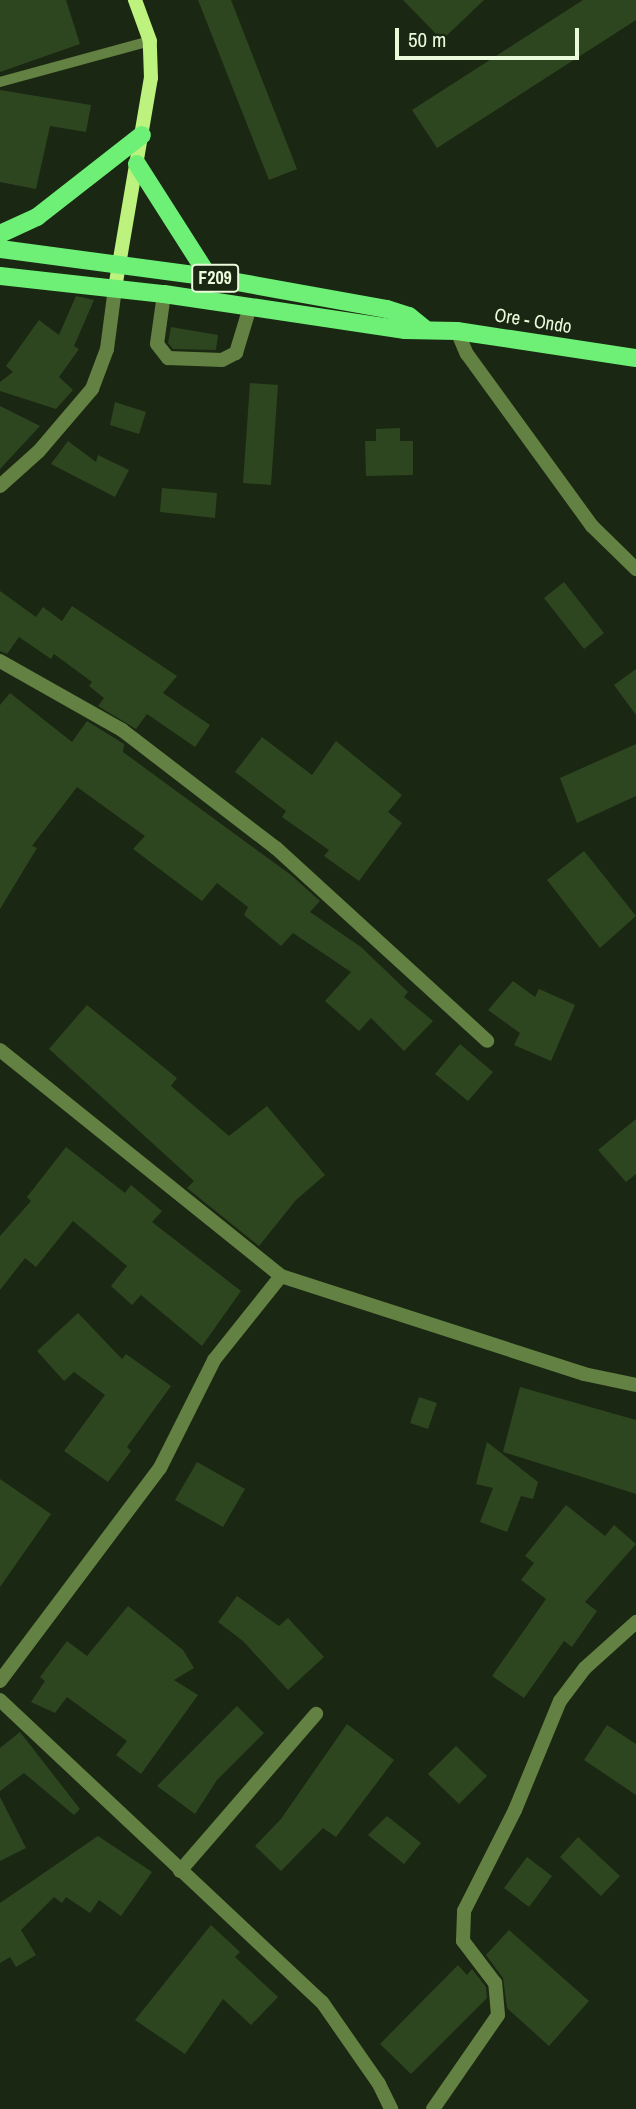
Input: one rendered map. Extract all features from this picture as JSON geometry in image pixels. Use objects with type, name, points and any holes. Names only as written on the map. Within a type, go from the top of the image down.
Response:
[{"type":"main road","points":[[115,288],[151,78],[150,41],[135,0]]},
{"type":"main road","points":[[0,234],[37,217],[142,135]]},
{"type":"main road","points":[[137,164],[209,276]]},
{"type":"main road","name":"F209","points":[[0,249],[209,276],[387,309],[409,316],[424,328]]},
{"type":"main road","name":"F209","points":[[1,279],[115,288],[405,330],[424,328]]},
{"type":"main road","name":"Ore - Ondo","points":[[424,328],[636,358]]},
{"type":"street","points":[[0,486],[39,451],[92,389],[107,349],[115,288]]},
{"type":"street","points":[[164,294],[157,344],[168,358],[222,360],[236,353],[250,307]]},
{"type":"street","points":[[457,331],[467,354],[592,526],[636,569]]},
{"type":"street","points":[[0,661],[122,730],[276,848],[487,1041]]},
{"type":"street","points":[[0,1050],[281,1276],[584,1374],[636,1385]]},
{"type":"street","points":[[0,1681],[160,1468],[214,1360],[281,1276]]},
{"type":"street","points":[[433,2109],[498,2015],[495,1983],[463,1941],[464,1911],[515,1810],[560,1701],[584,1668],[636,1622]]},
{"type":"street","points":[[0,1700],[322,2002],[379,2084],[391,2109]]},
{"type":"street","points":[[180,1871],[316,1714]]},
{"type":"lane","points":[[0,82],[150,41]]},
{"type":"building","points":[[0,0],[66,0],[80,44],[0,72]]},
{"type":"building","points":[[198,0],[231,0],[297,169],[269,180]]},
{"type":"building","points":[[403,0],[484,0],[442,40]]},
{"type":"building","points":[[583,0],[636,0],[636,20],[437,148],[412,110]]},
{"type":"building","points":[[0,90],[91,105],[86,132],[50,126],[36,189],[0,182]]},
{"type":"building","points":[[76,296],[94,300],[74,346],[79,349],[59,377],[73,390],[56,409],[0,391],[0,382],[13,372],[6,366],[39,320],[59,335]]},
{"type":"building","points":[[171,327],[218,335],[216,350],[173,349],[168,343]]},
{"type":"building","points":[[250,383],[278,385],[271,485],[243,483]]},
{"type":"building","points":[[115,402],[146,412],[139,434],[110,425]]},
{"type":"building","points":[[0,406],[40,426],[0,469]]},
{"type":"building","points":[[400,428],[400,441],[413,441],[413,475],[366,476],[365,441],[376,441],[376,429]]},
{"type":"building","points":[[68,441],[96,462],[98,455],[129,470],[115,497],[51,464]]},
{"type":"building","points":[[162,488],[217,493],[215,518],[160,512]]},
{"type":"building","points":[[564,582],[604,633],[584,649],[544,598]]},
{"type":"building","points":[[0,591],[36,617],[43,607],[62,621],[72,606],[177,676],[163,693],[210,725],[195,747],[147,714],[136,729],[98,706],[104,698],[89,686],[92,682],[54,654],[51,659],[19,637],[7,654],[0,651]]},
{"type":"building","points":[[636,669],[636,715],[614,685]]},
{"type":"building","points":[[10,693],[72,742],[87,721],[124,744],[123,752],[291,875],[320,901],[310,912],[361,947],[408,992],[404,997],[433,1021],[404,1051],[371,1018],[359,1031],[325,1001],[351,972],[293,933],[281,946],[244,915],[248,907],[217,883],[202,901],[133,849],[145,836],[77,787],[32,846],[37,848],[0,909],[0,705]]},
{"type":"building","points":[[262,737],[312,775],[336,741],[402,795],[388,812],[402,823],[359,881],[324,856],[329,850],[282,817],[286,811],[235,772]]},
{"type":"building","points":[[636,744],[636,796],[577,823],[560,778]]},
{"type":"building","points":[[584,851],[636,916],[600,948],[547,880]]},
{"type":"building","points":[[513,981],[535,997],[539,989],[575,1005],[551,1061],[514,1045],[520,1033],[488,1010]]},
{"type":"building","points":[[87,1005],[177,1078],[171,1086],[229,1136],[267,1106],[325,1175],[296,1200],[259,1246],[187,1188],[194,1181],[49,1049]]},
{"type":"building","points":[[460,1044],[493,1072],[468,1101],[435,1074]]},
{"type":"building","points":[[636,1119],[636,1174],[626,1182],[598,1150]]},
{"type":"building","points":[[66,1147],[125,1193],[131,1185],[162,1211],[152,1222],[241,1291],[202,1346],[141,1295],[132,1305],[111,1286],[127,1266],[73,1221],[36,1267],[25,1258],[0,1290],[0,1236],[31,1201],[27,1197]]},
{"type":"building","points":[[78,1313],[122,1359],[126,1354],[171,1386],[127,1447],[131,1451],[108,1482],[64,1451],[105,1395],[74,1372],[64,1381],[37,1351]]},
{"type":"building","points":[[520,1387],[636,1420],[636,1494],[503,1452]]},
{"type":"building","points":[[419,1397],[437,1403],[428,1429],[410,1423]]},
{"type":"building","points":[[487,1442],[538,1482],[533,1499],[521,1496],[507,1532],[480,1522],[493,1488],[476,1484]]},
{"type":"building","points":[[197,1462],[245,1489],[223,1527],[175,1500]]},
{"type":"building","points":[[0,1479],[51,1514],[0,1587]]},
{"type":"building","points":[[566,1505],[605,1536],[614,1525],[636,1544],[585,1602],[597,1611],[572,1647],[564,1641],[524,1698],[492,1676],[546,1599],[521,1580],[534,1563],[525,1556]]},
{"type":"building","points":[[237,1596],[279,1626],[288,1618],[324,1657],[288,1690],[243,1641],[218,1622]]},
{"type":"building","points":[[128,1606],[183,1650],[194,1668],[174,1680],[198,1695],[141,1774],[116,1755],[127,1741],[67,1697],[55,1713],[31,1702],[45,1681],[40,1677],[67,1641],[87,1656]]},
{"type":"building","points":[[237,1706],[264,1733],[217,1780],[195,1814],[157,1786]]},
{"type":"building","points":[[347,1724],[394,1760],[336,1837],[323,1828],[281,1871],[255,1846],[281,1819]]},
{"type":"building","points":[[607,1725],[636,1744],[636,1795],[584,1760]]},
{"type":"building","points":[[20,1732],[80,1809],[74,1815],[24,1773],[0,1791],[0,1748]]},
{"type":"building","points":[[456,1746],[487,1776],[459,1804],[428,1774]]},
{"type":"building","points":[[0,1797],[26,1848],[0,1861]]},
{"type":"building","points":[[387,1816],[421,1843],[404,1864],[368,1835]]},
{"type":"building","points":[[98,1836],[152,1872],[121,1916],[99,1900],[90,1913],[66,1897],[62,1903],[54,1897],[21,1930],[36,1955],[16,1967],[10,1957],[0,1963],[0,1903]]},
{"type":"building","points":[[578,1837],[620,1876],[601,1896],[560,1857]]},
{"type":"building","points":[[527,1857],[552,1876],[529,1907],[504,1888]]},
{"type":"building","points":[[211,1925],[240,1952],[235,1957],[278,1997],[251,2025],[223,1999],[185,2054],[135,2020]]},
{"type":"building","points":[[509,1930],[589,2001],[549,2046],[507,2008],[503,1978],[486,1955]]},
{"type":"building","points":[[458,1965],[467,1975],[472,1969],[486,1987],[487,1998],[411,2074],[380,2044]]}]
